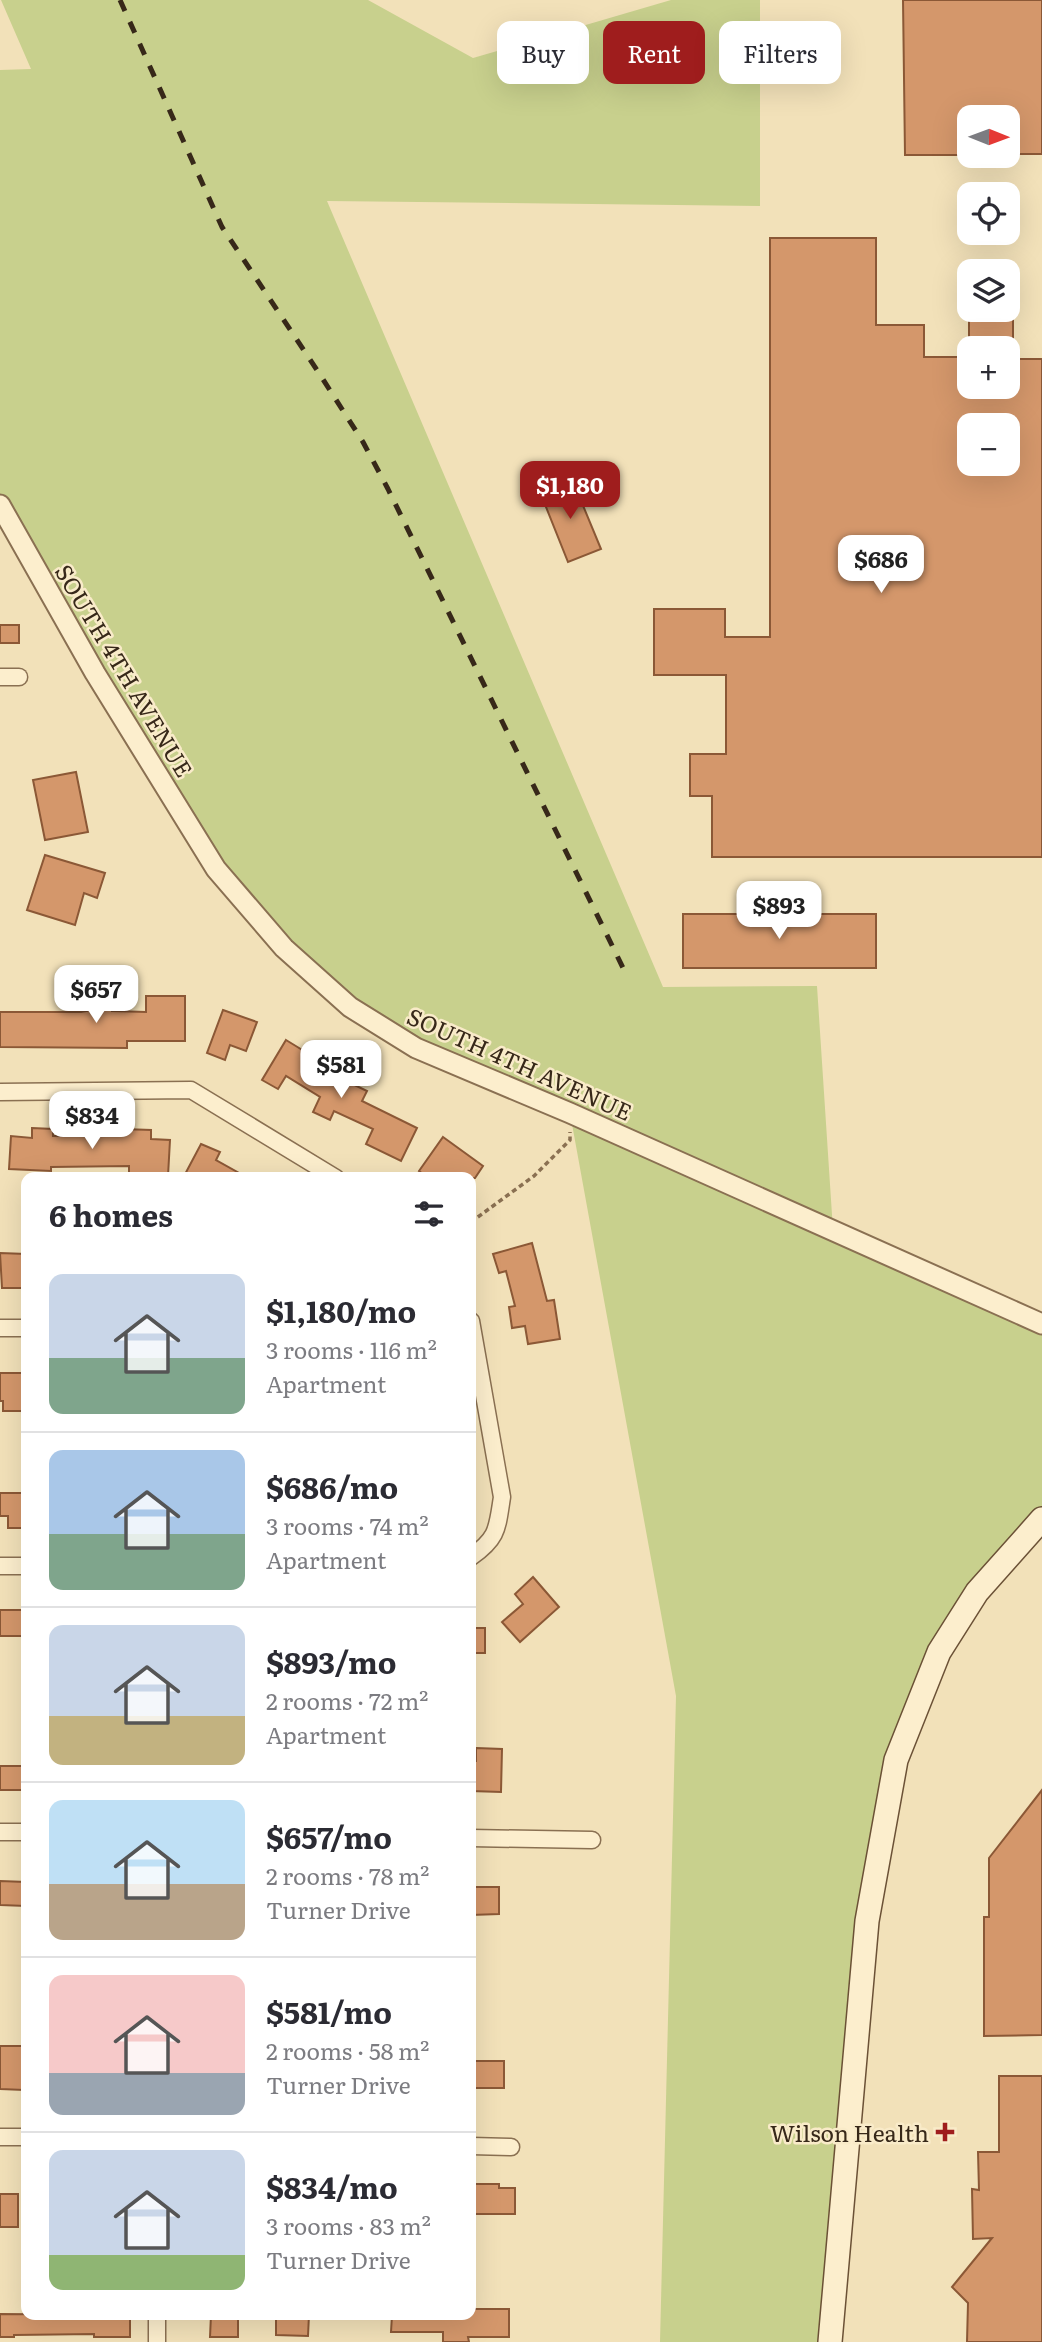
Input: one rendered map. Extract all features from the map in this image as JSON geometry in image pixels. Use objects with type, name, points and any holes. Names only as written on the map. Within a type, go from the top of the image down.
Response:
[{"type":"main road","points":[[830,2342],[867,1921],[896,1760],[939,1652],[977,1592],[1042,1519]]},
{"type":"street","name":"SOUTH 4TH AVENUE","points":[[0,505],[95,673],[216,869],[284,948],[351,1007],[416,1048],[570,1112],[1042,1324]]},
{"type":"street","points":[[0,677],[19,677]]},
{"type":"street","points":[[0,1092],[191,1090],[326,1172]]},
{"type":"street","points":[[0,1328],[21,1328]]},
{"type":"street","points":[[476,1349],[502,1497],[498,1524],[489,1544],[476,1553]]},
{"type":"street","points":[[0,1566],[21,1566]]},
{"type":"street","points":[[0,1832],[21,1832]]},
{"type":"street","points":[[476,1838],[592,1840]]},
{"type":"street","points":[[0,2137],[21,2137]]},
{"type":"street","points":[[476,2146],[511,2147]]},
{"type":"street","points":[[157,2320],[157,2342]]},
{"type":"path","points":[[476,1218],[534,1176],[570,1140],[570,1112]]},
{"type":"green space","points":[[1,0],[368,0],[473,58],[497,51],[497,84],[589,84],[589,24],[671,0],[760,0],[760,21],[719,21],[719,84],[760,84],[760,206],[327,201],[663,987],[817,986],[833,1230],[1042,1324],[1042,1519],[977,1592],[896,1760],[830,2342],[660,2342],[676,1696],[570,1113],[350,1007],[216,869],[0,505],[0,70],[31,69]]},
{"type":"building","points":[[903,0],[1042,0],[1042,154],[1020,154],[1020,105],[957,105],[957,155],[905,155]]},
{"type":"building","points":[[770,238],[876,238],[876,325],[924,325],[924,357],[957,357],[957,399],[1020,399],[1020,359],[1042,359],[1042,857],[712,857],[712,796],[690,796],[690,754],[726,754],[726,675],[654,675],[654,609],[725,609],[725,637],[770,637]]},
{"type":"building","points":[[969,322],[1013,322],[1013,336],[969,336]]},
{"type":"building","points":[[572,479],[601,549],[568,562],[540,492]]},
{"type":"building","points":[[0,625],[19,625],[19,643],[0,643]]},
{"type":"building","points":[[76,772],[88,832],[45,840],[33,780]]},
{"type":"building","points":[[45,855],[105,873],[97,898],[84,893],[75,925],[27,910]]},
{"type":"building","points":[[683,914],[876,914],[876,968],[683,968]]},
{"type":"building","points":[[87,994],[112,994],[112,1011],[146,1012],[146,996],[185,996],[185,1041],[127,1041],[127,1048],[0,1047],[0,1012],[87,1011]]},
{"type":"building","points":[[223,1010],[257,1022],[246,1051],[230,1045],[225,1060],[207,1053]]},
{"type":"building","points":[[286,1040],[317,1059],[313,1065],[367,1091],[362,1101],[417,1128],[401,1161],[366,1144],[373,1129],[334,1111],[330,1120],[313,1112],[320,1097],[286,1076],[278,1089],[262,1080]]},
{"type":"building","points":[[32,1128],[53,1129],[53,1136],[94,1136],[94,1128],[151,1130],[151,1139],[170,1140],[168,1172],[129,1172],[129,1166],[51,1167],[51,1171],[9,1169],[11,1136],[32,1138]]},
{"type":"building","points":[[443,1137],[483,1166],[476,1176],[476,1172],[419,1171]]},
{"type":"building","points":[[201,1144],[220,1152],[216,1160],[237,1172],[186,1172]]},
{"type":"building","points":[[532,1243],[547,1301],[554,1300],[560,1339],[528,1344],[525,1326],[512,1328],[509,1307],[515,1306],[506,1271],[499,1273],[493,1254]]},
{"type":"building","points":[[0,1253],[21,1254],[21,1288],[2,1288]]},
{"type":"building","points":[[0,1373],[21,1373],[21,1411],[3,1411],[3,1401],[0,1401]]},
{"type":"building","points":[[0,1493],[21,1493],[21,1528],[8,1528],[8,1516],[0,1516]]},
{"type":"building","points":[[533,1577],[559,1607],[520,1642],[502,1622],[523,1604],[515,1594]]},
{"type":"building","points":[[0,1610],[21,1610],[21,1636],[0,1636]]},
{"type":"building","points":[[476,1628],[485,1628],[485,1653],[476,1653]]},
{"type":"building","points":[[476,1748],[502,1749],[501,1792],[476,1791]]},
{"type":"building","points":[[0,1766],[21,1766],[21,1790],[0,1790]]},
{"type":"building","points":[[1042,1790],[1042,2035],[984,2036],[984,1917],[989,1917],[989,1858]]},
{"type":"building","points":[[0,1881],[21,1882],[21,1906],[0,1905]]},
{"type":"building","points":[[476,1887],[499,1887],[499,1914],[476,1915]]},
{"type":"building","points":[[0,2046],[21,2046],[21,2090],[0,2089]]},
{"type":"building","points":[[476,2061],[504,2061],[504,2088],[476,2088]]},
{"type":"building","name":"Wilson Health","points":[[999,2076],[1042,2076],[1042,2342],[967,2342],[968,2303],[952,2287],[992,2238],[973,2239],[972,2189],[979,2190],[978,2152],[999,2152]]},
{"type":"building","points":[[476,2184],[499,2184],[499,2188],[515,2188],[515,2214],[476,2214]]},
{"type":"building","points":[[0,2194],[18,2194],[18,2227],[0,2227]]},
{"type":"building","points":[[476,2309],[509,2309],[509,2337],[468,2337],[469,2342],[443,2342],[443,2332],[391,2332],[392,2320],[476,2320]]},
{"type":"building","points":[[0,2314],[21,2314],[21,2320],[130,2320],[130,2337],[94,2337],[94,2334],[0,2337]]},
{"type":"building","points":[[211,2320],[238,2320],[238,2337],[210,2337]]},
{"type":"building","points":[[276,2320],[309,2320],[308,2336],[276,2335]]},
{"type":"railway","points":[[120,0],[222,227],[363,442],[628,978]]},
{"type":"place","name":"Wilson Health","points":[[945,2132]]}]
